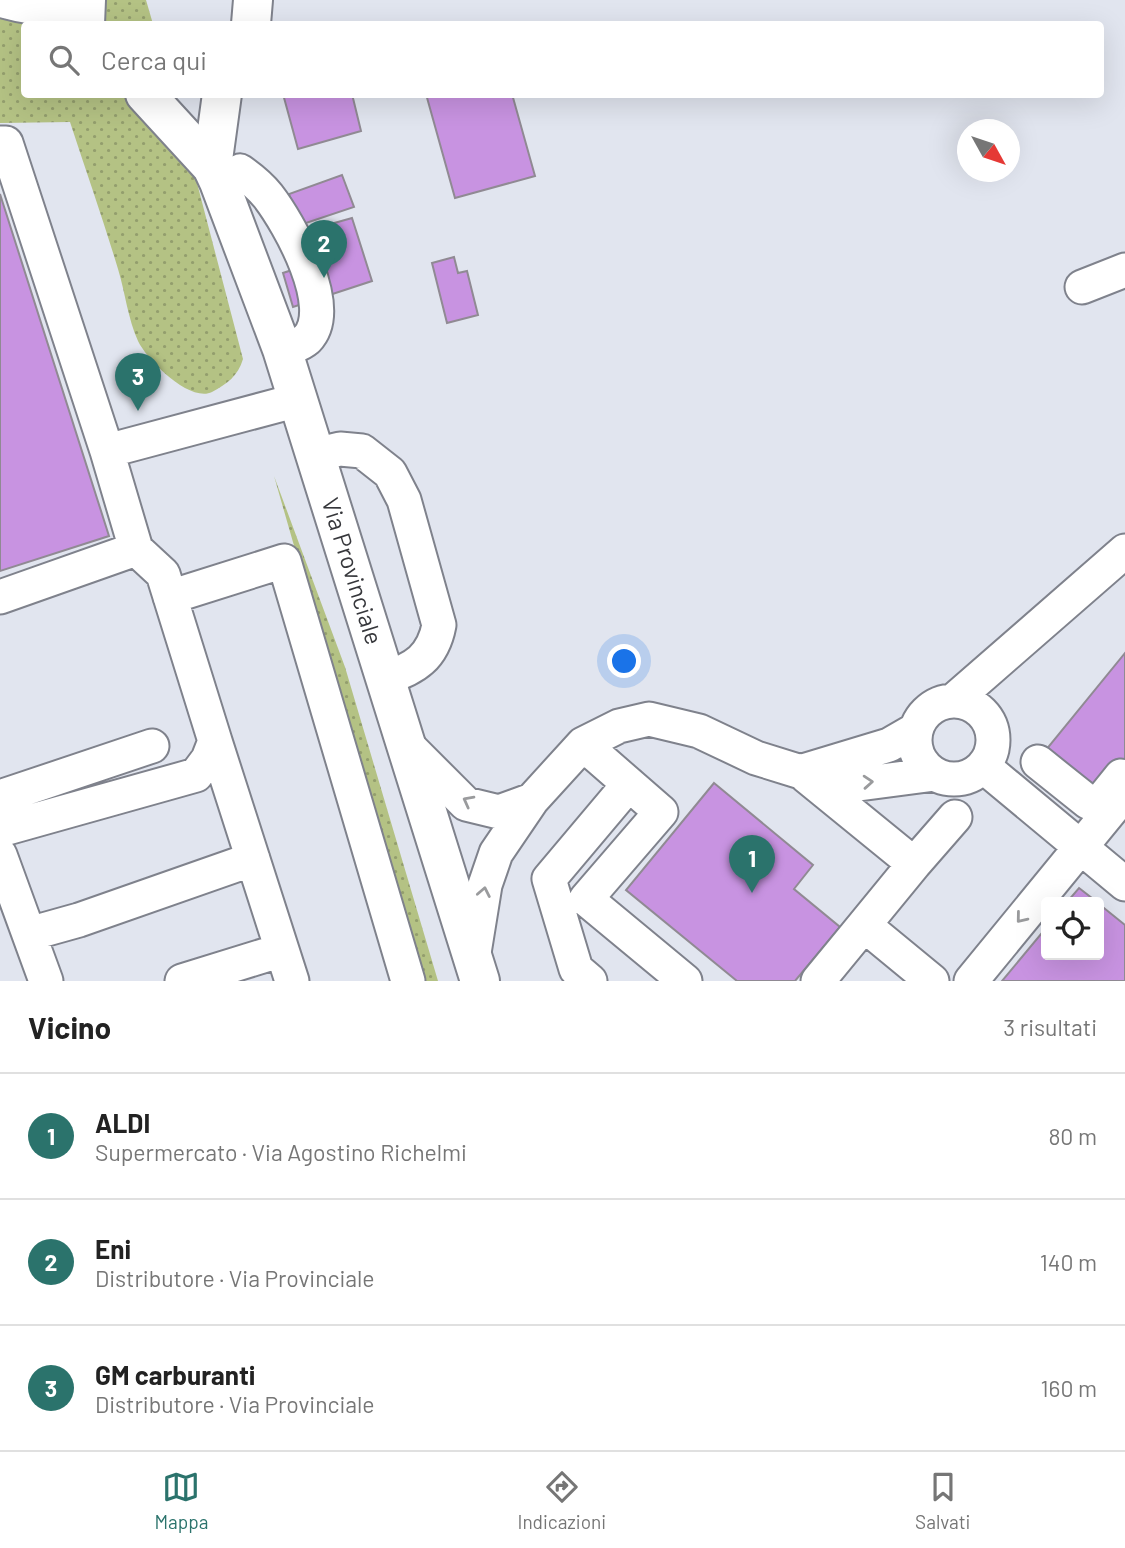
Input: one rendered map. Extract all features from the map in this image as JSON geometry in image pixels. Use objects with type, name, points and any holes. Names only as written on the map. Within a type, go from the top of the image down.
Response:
[{"type":"main road","points":[[251,21],[253,0]]},
{"type":"main road","name":"Via Provinciale","points":[[149,98],[216,174],[282,349],[477,970]]},
{"type":"main road","name":"Via Provinciale","points":[[216,174],[222,98]]},
{"type":"street","points":[[1,0],[28,8],[85,11]]},
{"type":"street","points":[[0,143],[6,143],[107,451],[136,549],[163,574],[292,981]]},
{"type":"street","points":[[216,174],[240,170],[259,186],[274,205],[307,268],[317,301],[314,326],[306,339],[282,349]]},
{"type":"street","points":[[1082,287],[1125,270]]},
{"type":"street","points":[[107,451],[298,400]]},
{"type":"street","points":[[315,455],[340,449],[362,451],[390,472],[404,500],[439,625],[434,645],[423,660],[405,671],[385,678]]},
{"type":"street","points":[[0,597],[136,549]]},
{"type":"street","points":[[801,772],[888,745],[915,730],[929,709],[953,701],[1125,551]]},
{"type":"street","points":[[170,597],[284,561],[408,981]]},
{"type":"street","points":[[986,717],[1038,625]]},
{"type":"street","points":[[477,970],[485,885],[496,853],[532,800],[583,744],[619,726],[649,719],[699,731],[757,758],[801,772],[859,784],[935,774],[960,779],[983,766],[993,742],[986,717],[977,708],[953,701]]},
{"type":"street","points":[[915,730],[918,756],[935,774]]},
{"type":"street","points":[[0,830],[196,775],[208,758],[215,741]]},
{"type":"street","points":[[406,744],[466,804],[499,811],[532,800]]},
{"type":"street","points":[[583,744],[661,812],[586,899],[685,981]]},
{"type":"street","points":[[0,797],[152,746]]},
{"type":"street","points":[[1038,762],[1088,802],[1100,802],[1125,771]]},
{"type":"street","points":[[983,766],[1125,884]]},
{"type":"street","points":[[801,772],[914,864]]},
{"type":"street","points":[[590,981],[576,969],[549,879],[629,784]]},
{"type":"street","points":[[971,981],[1125,793]]},
{"type":"street","points":[[818,981],[955,817]]},
{"type":"street","points":[[0,855],[46,981]]},
{"type":"street","points":[[29,934],[79,920],[253,859]]},
{"type":"street","points":[[864,925],[932,981]]},
{"type":"street","points":[[182,981],[282,950]]},
{"type":"green space","points":[[0,0],[146,0],[152,21],[21,21],[21,98],[175,98],[243,359],[231,379],[212,392],[203,394],[192,391],[170,378],[143,349],[132,324],[112,250],[70,122],[0,123]]},
{"type":"green space","points":[[274,476],[345,667],[438,981],[419,981]]},
{"type":"building","points":[[284,98],[353,98],[361,131],[298,149]]},
{"type":"building","points":[[427,98],[513,98],[535,176],[455,198]]},
{"type":"building","points":[[342,175],[354,207],[300,225],[289,194]]},
{"type":"building","points":[[0,194],[109,536],[0,571]]},
{"type":"building","points":[[352,218],[372,281],[293,307],[283,273],[322,260],[313,229]]},
{"type":"building","points":[[454,257],[458,273],[467,271],[478,315],[447,323],[432,263]]},
{"type":"building","points":[[1125,653],[1125,761],[1098,794],[1045,751]]},
{"type":"building","points":[[714,783],[813,865],[794,889],[840,927],[795,981],[737,981],[626,890]]},
{"type":"building","points":[[1079,888],[1091,897],[1071,897]]},
{"type":"building","points":[[1104,908],[1125,925],[1125,981],[1002,981],[1041,934],[1041,960],[1104,960]]},
{"type":"place","name":"Eni","points":[[324,278]]},
{"type":"place","name":"GM carburanti","points":[[138,411]]},
{"type":"place","name":"ALDI","points":[[752,893]]}]
